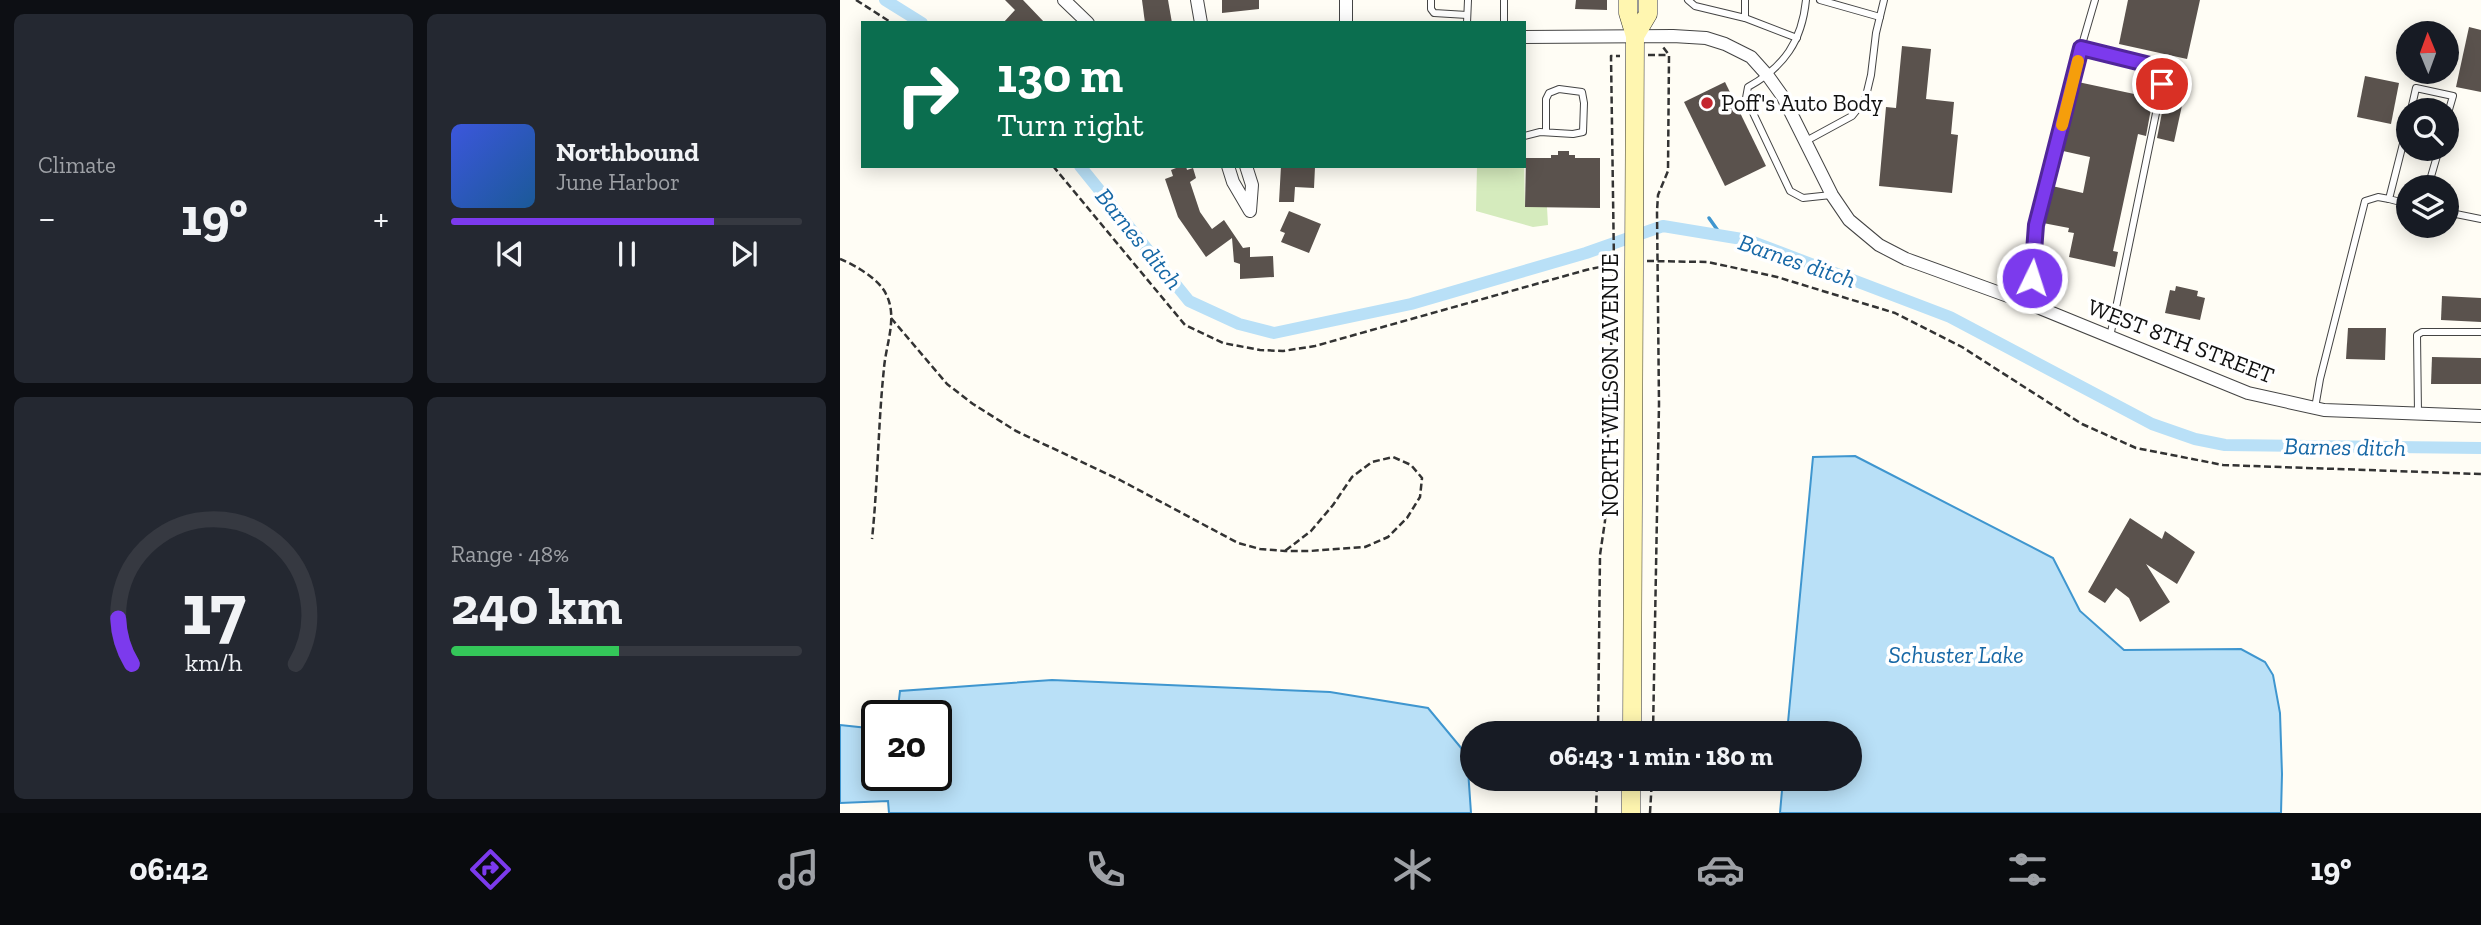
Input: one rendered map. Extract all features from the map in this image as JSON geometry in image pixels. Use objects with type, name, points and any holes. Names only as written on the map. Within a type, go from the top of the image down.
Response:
[{"type":"main road","name":"NORTH WILSON AVENUE","points":[[1628,0],[1628,13],[1635,36],[1632,721]]},
{"type":"main road","name":"NORTH WILSON AVENUE","points":[[1635,36],[1648,14],[1648,0]]},
{"type":"main road","points":[[1631,791],[1631,813]]},
{"type":"street","points":[[1064,0],[1086,21]]},
{"type":"street","points":[[1197,0],[1201,21]]},
{"type":"street","points":[[1346,0],[1346,21]]},
{"type":"street","name":"WEST 8TH STREET","points":[[1526,37],[1661,36],[1706,38],[1725,44],[1751,57],[1783,97],[1832,195],[1849,220],[1879,245],[1906,259],[2030,304],[2248,393],[2315,408],[2481,416]]},
{"type":"street","points":[[1229,168],[1233,182],[1250,211],[1252,184],[1247,168]]},
{"type":"lane","points":[[1431,0],[1434,13],[1467,19],[1468,0]]},
{"type":"lane","points":[[1504,0],[1504,21]]},
{"type":"lane","points":[[1688,0],[1702,8],[1745,18],[1797,38]]},
{"type":"lane","points":[[1745,0],[1745,18]]},
{"type":"lane","points":[[1806,0],[1804,20],[1790,51],[1768,76],[1748,87],[1746,98],[1790,191],[1803,198],[1832,195]]},
{"type":"lane","points":[[1820,0],[1880,17]]},
{"type":"lane","points":[[1806,141],[1852,116],[1865,100],[1884,0]]},
{"type":"lane","points":[[2030,304],[2036,225],[2095,0]]},
{"type":"lane","points":[[2081,48],[2154,66],[2162,84],[2110,337]]},
{"type":"lane","points":[[2414,98],[2416,88],[2452,98]]},
{"type":"lane","points":[[1526,136],[1546,132],[1583,132],[1582,92],[1559,89],[1549,93],[1546,99],[1546,132]]},
{"type":"lane","points":[[2389,199],[2399,161]]},
{"type":"lane","points":[[2315,408],[2365,201],[2378,197],[2396,201]]},
{"type":"lane","points":[[2459,215],[2481,219]]},
{"type":"lane","points":[[2418,413],[2417,335],[2422,332],[2481,332]]},
{"type":"path","points":[[856,0],[888,21]]},
{"type":"path","points":[[1653,721],[1658,404],[1657,211],[1658,195],[1668,171],[1669,55],[1662,46],[1661,36]]},
{"type":"path","points":[[1055,168],[1185,325],[1223,343],[1260,350],[1283,351],[1315,345],[1614,264]]},
{"type":"path","points":[[1598,721],[1600,555],[1605,521],[1614,215]]},
{"type":"path","points":[[840,259],[858,266],[886,292],[891,318],[883,368],[872,539]]},
{"type":"path","points":[[1635,260],[1708,262],[1777,277],[1895,313],[1962,347],[2082,424],[2136,448],[2223,465],[2481,474]]},
{"type":"path","points":[[891,318],[947,384],[973,404],[1016,431],[1110,475],[1238,543],[1260,549],[1284,551],[1365,547],[1388,537],[1407,518],[1420,497],[1422,478],[1411,465],[1393,457],[1372,462],[1352,477],[1311,531],[1284,551]]},
{"type":"path","points":[[1596,813],[1597,791]]},
{"type":"path","points":[[1650,813],[1651,791]]},
{"type":"green space","points":[[1477,168],[1524,168],[1525,207],[1547,207],[1548,225],[1533,227],[1476,211]]},
{"type":"water","name":"Schuster Lake","points":[[1855,456],[2053,558],[2080,611],[2124,650],[2241,649],[2265,662],[2273,675],[2280,713],[2281,813],[1780,813],[1782,791],[1862,791],[1862,721],[1788,721],[1813,457]]},
{"type":"water","points":[[1052,680],[1330,692],[1428,708],[1460,747],[1460,791],[1469,791],[1471,813],[889,813],[888,801],[840,803],[840,725],[861,727],[861,791],[952,791],[952,700],[899,700],[900,691]]},
{"type":"building","points":[[1005,0],[1023,0],[1043,21],[1005,21],[1015,10]]},
{"type":"building","points":[[1142,0],[1168,0],[1172,21],[1145,21]]},
{"type":"building","points":[[1222,0],[1259,0],[1259,9],[1222,13]]},
{"type":"building","points":[[1576,0],[1607,0],[1607,10],[1575,9]]},
{"type":"building","points":[[2128,0],[2200,0],[2187,59],[2119,44]]},
{"type":"building","points":[[2469,27],[2481,30],[2481,92],[2456,87],[2459,84]]},
{"type":"building","points":[[1902,46],[1931,49],[1926,99],[1954,102],[1951,134],[1958,135],[1952,193],[1879,186],[1886,107],[1896,108]]},
{"type":"building","points":[[2365,76],[2399,84],[2391,124],[2357,117]]},
{"type":"building","points":[[1725,82],[1766,166],[1725,186],[1684,102]]},
{"type":"building","points":[[2078,82],[2153,98],[2146,136],[2138,134],[2113,251],[2118,252],[2115,267],[2069,257],[2074,233],[2068,232],[2069,228],[2043,223],[2052,186],[2083,193],[2090,157],[2063,151]]},
{"type":"building","points":[[2165,97],[2183,101],[2174,142],[2157,138]]},
{"type":"building","points":[[1558,151],[1569,151],[1569,155],[1575,155],[1575,158],[1600,158],[1600,208],[1525,207],[1526,158],[1551,158],[1551,155],[1558,155]]},
{"type":"building","points":[[1193,168],[1196,178],[1190,182],[1200,212],[1212,229],[1224,220],[1243,248],[1250,247],[1250,257],[1273,256],[1274,277],[1240,279],[1240,264],[1234,262],[1232,238],[1206,257],[1178,217],[1165,179],[1173,176],[1171,170]]},
{"type":"building","points":[[1281,168],[1315,168],[1314,188],[1295,187],[1294,202],[1279,202]]},
{"type":"building","points":[[1289,211],[1321,224],[1309,253],[1281,242],[1285,233],[1280,231]]},
{"type":"building","points":[[2176,286],[2198,291],[2197,296],[2205,298],[2200,320],[2165,313],[2170,290],[2175,291]]},
{"type":"building","points":[[2442,296],[2481,298],[2481,322],[2441,320]]},
{"type":"building","points":[[2348,328],[2386,328],[2385,360],[2346,359]]},
{"type":"building","points":[[2432,357],[2481,358],[2481,384],[2431,384]]},
{"type":"building","points":[[2130,518],[2162,539],[2165,531],[2195,552],[2177,584],[2146,564],[2170,602],[2140,622],[2129,598],[2116,588],[2105,603],[2088,592]]},
{"type":"waterway","name":"Barnes ditch","points":[[885,0],[919,21]]},
{"type":"waterway","name":"Barnes ditch","points":[[1082,168],[1189,301],[1239,324],[1274,333],[1411,304],[1586,253],[1663,226],[1748,240],[1950,317],[2152,424],[2195,439],[2225,445],[2481,448]]},
{"type":"waterway","points":[[1709,218],[1721,235]]},
{"type":"slow traffic","points":[[2062,125],[2078,61]]},
{"type":"place","name":"Poff's Auto Body","points":[[1707,103]]},
{"type":"route","points":[[2032,278],[2036,225],[2081,48],[2154,66],[2162,84]]}]
